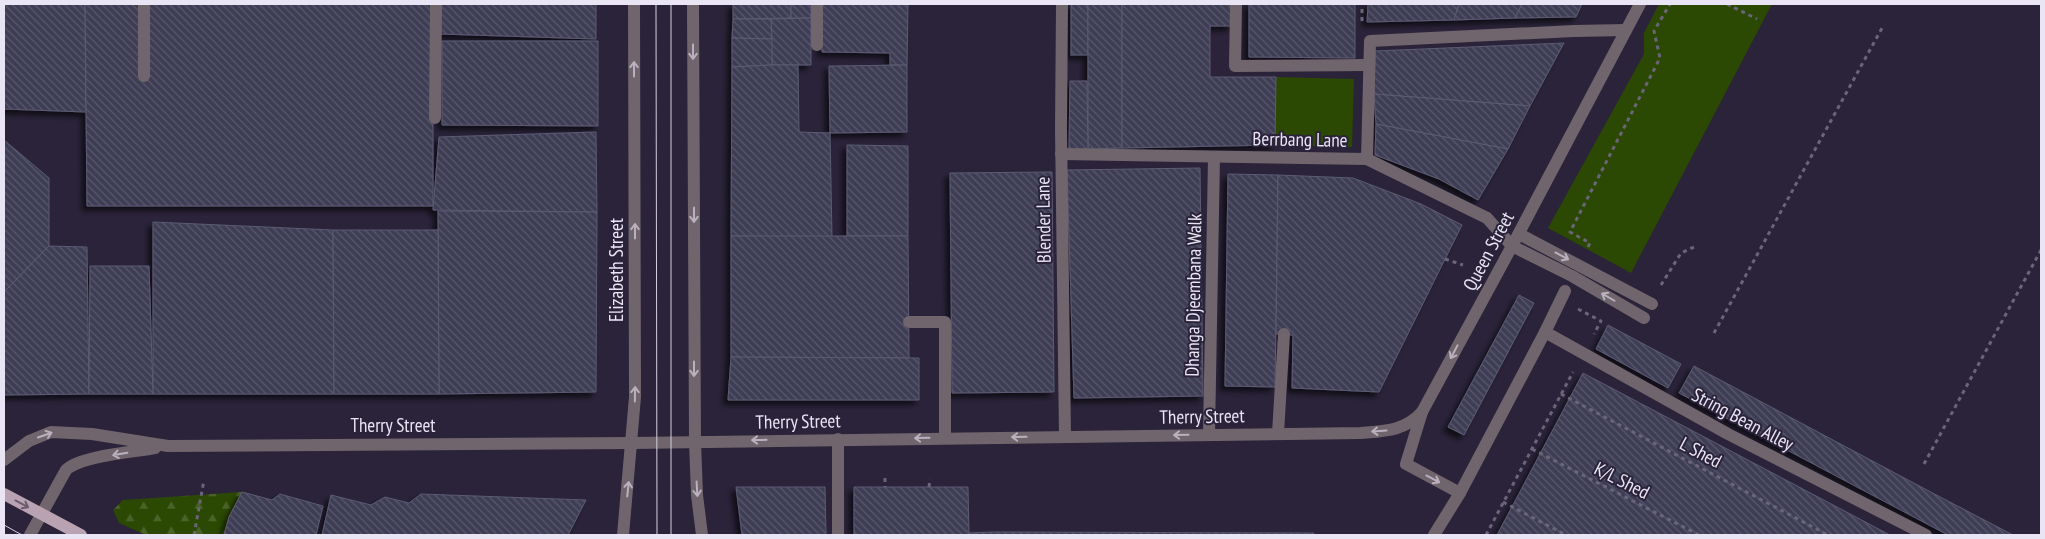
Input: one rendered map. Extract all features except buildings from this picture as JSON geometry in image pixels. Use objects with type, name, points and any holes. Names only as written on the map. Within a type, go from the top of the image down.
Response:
[{"type":"main road","points":[[4,494],[80,535]]},
{"type":"street","points":[[144,4],[144,76]]},
{"type":"street","points":[[434,118],[436,4]]},
{"type":"street","name":"Elizabeth Street","points":[[623,535],[635,397],[634,4]]},
{"type":"street","points":[[693,4],[695,442],[697,495],[702,535]]},
{"type":"street","points":[[817,4],[817,45]]},
{"type":"street","name":"Blender Lane","points":[[1062,4],[1060,128],[1065,436]]},
{"type":"street","points":[[1236,4],[1235,66],[1368,65]]},
{"type":"street","name":"Queen Street","points":[[1460,493],[1406,464],[1422,412],[1519,234],[1640,4]]},
{"type":"street","points":[[1367,159],[1370,41],[1626,30]]},
{"type":"street","name":"Berrbang Lane","points":[[1061,154],[1367,159],[1487,218],[1512,246]]},
{"type":"street","name":"Dhanga Djeembana Walk","points":[[1209,434],[1214,157]]},
{"type":"street","points":[[1519,234],[1652,304]]},
{"type":"street","points":[[1512,246],[1572,276],[1644,318]]},
{"type":"street","points":[[1434,535],[1460,493],[1546,332],[1563,295]]},
{"type":"street","points":[[909,322],[945,322],[945,438]]},
{"type":"street","name":"String Bean Alley","points":[[1546,332],[1728,434],[1926,535]]},
{"type":"street","points":[[1278,433],[1284,334]]},
{"type":"street","name":"Therry Street","points":[[30,535],[69,466],[90,459],[168,446],[695,442],[1392,430],[1408,424],[1422,412]]},
{"type":"street","name":"Therry Street","points":[[4,460],[29,441],[51,432],[92,434],[168,446]]},
{"type":"street","points":[[838,439],[838,535]]},
{"type":"path","points":[[1587,249],[1590,243],[1570,232],[1660,58],[1654,31],[1670,4]]},
{"type":"path","points":[[1727,4],[1758,19]]},
{"type":"path","points":[[1714,333],[1882,28]]},
{"type":"path","points":[[1655,288],[1660,286],[1681,253],[1694,247]]},
{"type":"path","points":[[1924,464],[2041,250]]},
{"type":"path","points":[[1445,258],[1463,265]]},
{"type":"path","points":[[1486,535],[1601,321],[1563,295]]},
{"type":"path","name":"L Shed","points":[[1561,394],[1828,535]]},
{"type":"path","name":"K/L Shed","points":[[1532,449],[1699,535]]},
{"type":"path","points":[[885,478],[885,487]]},
{"type":"path","points":[[929,487],[930,479]]},
{"type":"path","points":[[194,535],[204,480]]},
{"type":"path","points":[[1503,502],[1566,535]]},
{"type":"green space","points":[[1659,4],[1772,4],[1631,273],[1548,228],[1644,54],[1644,33]]},
{"type":"green space","points":[[1276,77],[1354,79],[1352,147],[1275,145]]},
{"type":"green space","points":[[242,492],[229,517],[224,535],[146,535],[119,523],[113,510],[123,500]]},
{"type":"tram line","points":[[656,4],[657,535]]},
{"type":"tram line","points":[[671,4],[671,535]]},
{"type":"tram line","points":[[4,525],[22,535]]}]
